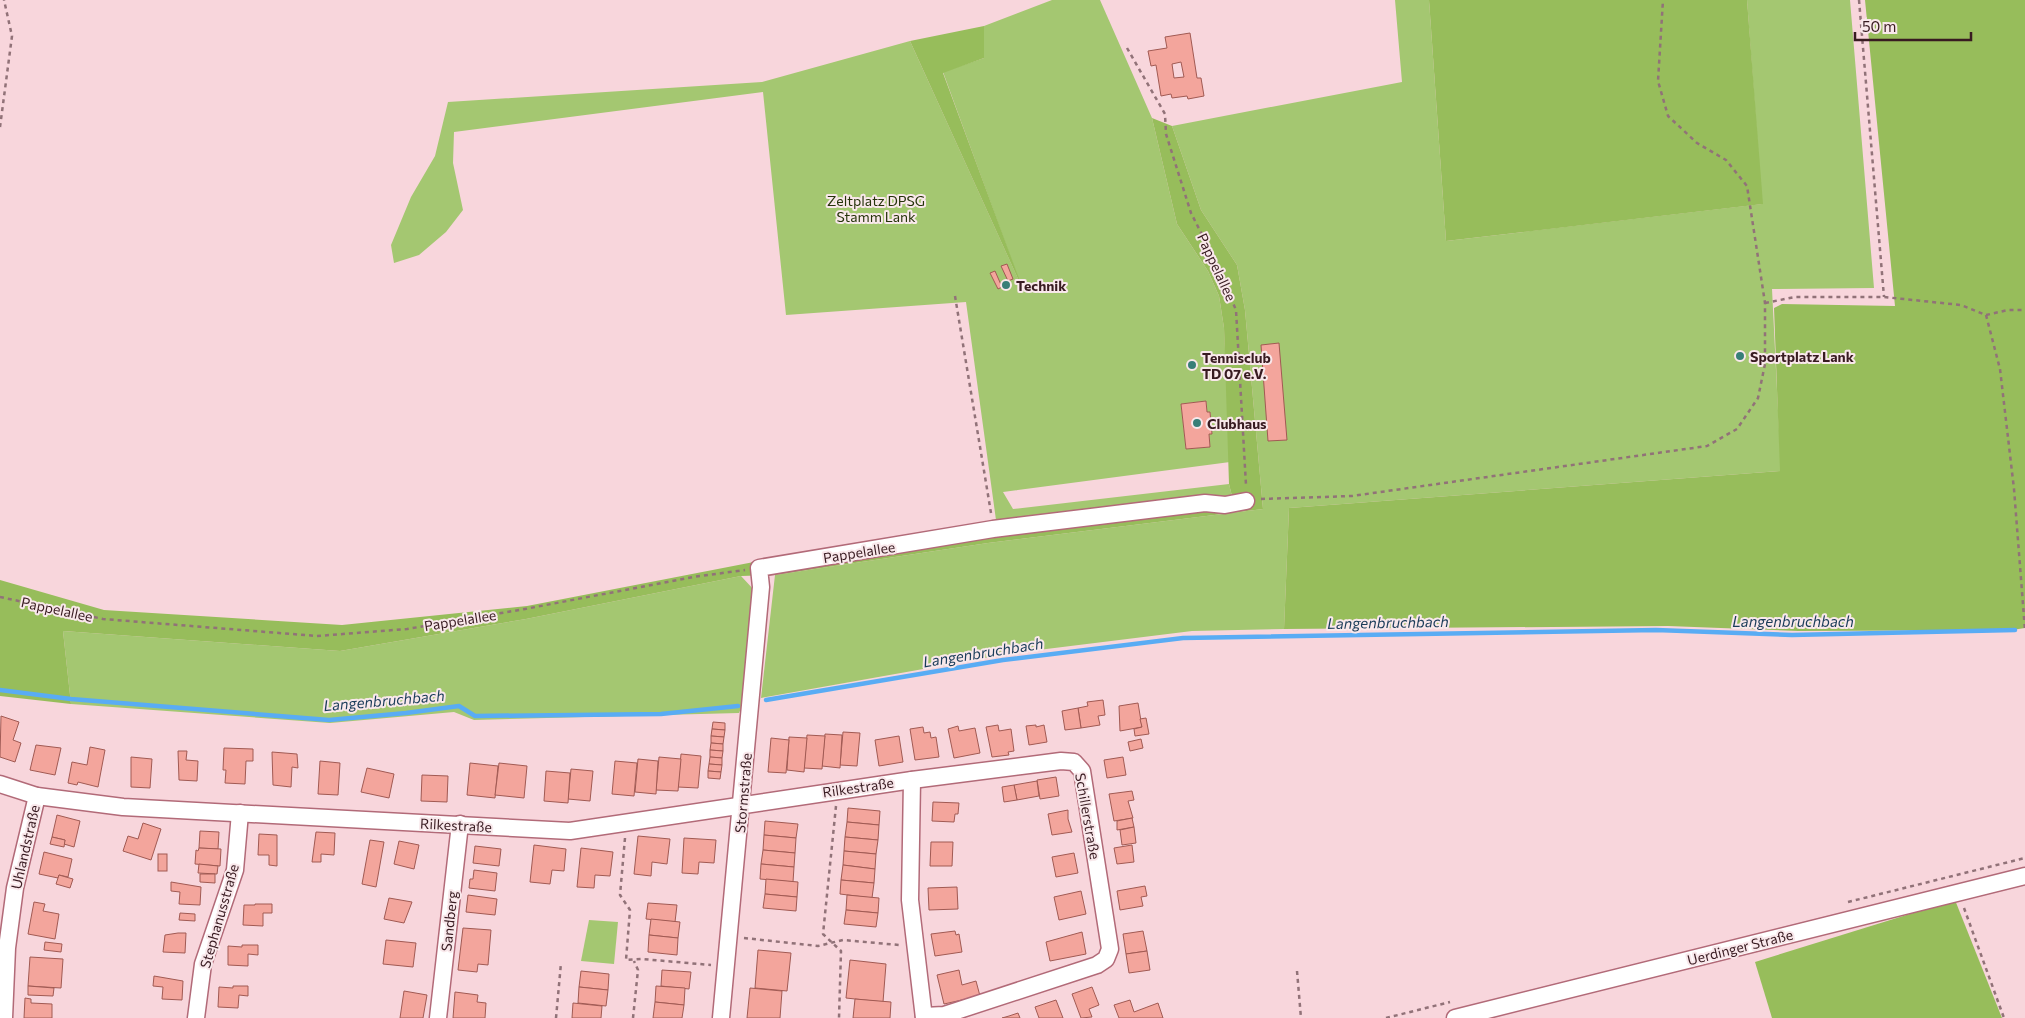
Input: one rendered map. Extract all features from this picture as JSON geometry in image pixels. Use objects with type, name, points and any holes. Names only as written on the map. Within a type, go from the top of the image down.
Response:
[{"type":"street","name":"Pappelallee","points":[[759,568],[993,529],[1205,503],[1226,505],[1246,501]]},
{"type":"street","name":"Stormstraße","points":[[721,1018],[727,937],[742,805],[761,587],[759,568]]},
{"type":"street","name":"Schillerstraße","points":[[1061,761],[1074,762],[1082,771],[1110,949],[1106,959],[1097,965],[944,1015],[924,1017],[914,946],[910,900],[912,780],[1061,761]]},
{"type":"street","name":"Rilkestraße","points":[[0,784],[37,796],[123,807],[570,831],[912,780]]},
{"type":"street","name":"Uhlandstraße","points":[[4,1018],[3,947],[37,796]]},
{"type":"street","name":"Stephanusstraße","points":[[196,1018],[203,964],[234,870],[240,813]]},
{"type":"street","name":"Sandberg","points":[[438,1018],[460,824]]},
{"type":"street","name":"Uerdinger Straße","points":[[1455,1018],[2025,876]]},
{"type":"path","points":[[0,127],[12,36],[4,0]]},
{"type":"path","points":[[1246,501],[1352,496],[1707,446],[1737,429],[1758,398],[1765,364],[1765,303],[1747,186],[1726,160],[1697,142],[1668,116],[1658,81],[1663,0]]},
{"type":"path","points":[[1858,0],[1884,297]]},
{"type":"path","name":"Pappelallee","points":[[1127,48],[1165,114],[1166,134],[1191,213],[1214,258],[1236,310],[1246,501]]},
{"type":"path","points":[[955,296],[993,529]]},
{"type":"path","points":[[1765,303],[1796,297],[1884,297],[1961,305],[1986,314],[2008,310],[2025,310]]},
{"type":"path","points":[[1986,314],[2000,369],[2014,489],[2025,630]]},
{"type":"path","name":"Pappelallee","points":[[0,597],[103,619],[317,636],[408,628],[693,577],[759,568]]},
{"type":"path","points":[[838,790],[823,934],[841,951],[839,1018]]},
{"type":"path","points":[[626,822],[620,894],[630,910],[626,960],[642,959],[725,966]]},
{"type":"path","points":[[1959,892],[2004,1018]]},
{"type":"path","points":[[727,937],[818,946],[832,941],[914,946]]},
{"type":"path","points":[[633,1018],[638,970],[634,961]]},
{"type":"path","points":[[556,1018],[561,963]]},
{"type":"path","points":[[1297,971],[1301,1018]]},
{"type":"green space","name":"Zeltplatz DPSG Stamm Lank","points":[[1052,0],[1100,0],[1152,118],[1177,224],[1208,271],[1219,296],[1224,328],[1230,462],[1003,492],[1013,509],[1229,484],[1232,496],[996,520],[966,302],[786,315],[763,92],[454,132],[453,163],[463,210],[446,232],[419,255],[394,263],[391,245],[411,197],[435,156],[448,102],[762,82],[910,41],[1020,283],[943,72],[984,58],[984,26]],"holes":[[[1206,401],[1207,412],[1210,412],[1212,433],[1209,434],[1210,447],[1186,449],[1181,404]]]},
{"type":"green space","points":[[1395,0],[1429,0],[1446,241],[1762,204],[1747,0],[1850,0],[1874,288],[1772,289],[1781,471],[1289,508],[1284,629],[1192,631],[1013,653],[761,698],[775,575],[988,543],[1263,509],[1245,310],[1237,265],[1201,210],[1172,126],[1402,82]]},
{"type":"green space","points":[[1429,0],[1747,0],[1763,204],[1446,241]]},
{"type":"green space","points":[[1865,0],[2025,0],[2025,628],[2012,630],[1798,631],[1668,626],[1284,629],[1289,508],[1780,471],[1774,308],[1782,304],[1895,306]]},
{"type":"green space","points":[[984,26],[984,58],[943,73],[1024,292],[910,41]]},
{"type":"green space","points":[[1152,118],[1172,126],[1201,210],[1237,265],[1245,310],[1263,509],[988,543],[775,575],[741,576],[526,619],[340,651],[63,631],[71,704],[0,696],[0,580],[104,610],[342,625],[527,606],[759,561],[1232,496],[1229,484],[1224,328],[1219,296],[1208,271],[1177,224]]},
{"type":"green space","points":[[741,576],[755,591],[745,699],[739,713],[474,720],[454,712],[330,723],[71,704],[63,631],[340,651],[526,619]]},
{"type":"green space","points":[[1955,900],[2002,1018],[1772,1018],[1755,962]]},
{"type":"green space","points":[[589,920],[618,922],[614,964],[581,961]]},
{"type":"building","points":[[1190,33],[1197,78],[1201,78],[1204,96],[1188,99],[1187,96],[1172,98],[1171,94],[1161,96],[1156,65],[1151,66],[1148,51],[1167,48],[1165,37]],"holes":[[[1181,62],[1184,77],[1174,78],[1172,64]]]},
{"type":"building","points":[[1007,264],[1013,279],[1008,281],[1001,266]]},
{"type":"building","points":[[995,271],[1002,287],[998,289],[990,273]]},
{"type":"building","points":[[1279,343],[1287,440],[1268,441],[1261,345]]},
{"type":"building","name":"Clubhaus","points":[[1206,401],[1207,412],[1210,412],[1212,434],[1209,434],[1210,447],[1186,449],[1181,404]]},
{"type":"building","points":[[1103,700],[1105,715],[1098,716],[1100,725],[1081,728],[1078,708],[1088,706],[1087,702]]},
{"type":"building","points":[[1138,703],[1142,727],[1120,731],[1119,706]]},
{"type":"building","points":[[1078,708],[1081,728],[1065,730],[1062,711]]},
{"type":"building","points":[[1,716],[19,722],[13,740],[21,743],[15,762],[0,757]]},
{"type":"building","points":[[1146,718],[1149,734],[1135,736],[1134,729],[1142,727],[1140,719]]},
{"type":"building","points":[[713,722],[725,723],[725,730],[712,729]]},
{"type":"building","points":[[998,725],[999,731],[1011,729],[1014,751],[1008,752],[1009,755],[992,757],[986,727]]},
{"type":"building","points":[[1036,725],[1036,727],[1044,725],[1047,742],[1029,745],[1026,726]]},
{"type":"building","points":[[958,726],[959,731],[975,728],[980,753],[954,758],[948,729]]},
{"type":"building","points":[[923,727],[924,733],[930,732],[931,738],[936,737],[939,757],[915,760],[910,729]]},
{"type":"building","points":[[712,729],[725,730],[724,737],[711,736]]},
{"type":"building","points":[[843,732],[860,733],[857,766],[840,765]]},
{"type":"building","points":[[825,734],[842,735],[840,768],[822,766]]},
{"type":"building","points":[[807,735],[825,736],[822,769],[804,768]]},
{"type":"building","points":[[711,736],[724,737],[723,744],[711,743]]},
{"type":"building","points":[[899,736],[903,762],[879,766],[875,740]]},
{"type":"building","points":[[789,737],[807,738],[804,772],[787,770]]},
{"type":"building","points":[[771,738],[789,740],[786,773],[768,772]]},
{"type":"building","points":[[1141,739],[1143,748],[1130,751],[1128,742]]},
{"type":"building","points":[[711,743],[723,744],[723,751],[710,750]]},
{"type":"building","points":[[36,745],[61,748],[55,775],[30,770]]},
{"type":"building","points":[[90,747],[105,750],[98,787],[78,782],[77,785],[68,783],[72,762],[87,765]]},
{"type":"building","points":[[224,748],[253,749],[253,761],[246,761],[245,784],[225,783],[226,770],[223,770]]},
{"type":"building","points":[[710,750],[723,751],[722,758],[710,757]]},
{"type":"building","points":[[178,751],[187,751],[186,760],[198,761],[197,781],[179,780]]},
{"type":"building","points":[[272,752],[297,754],[298,768],[292,767],[291,787],[273,785]]},
{"type":"building","points":[[681,754],[701,756],[698,788],[678,787]]},
{"type":"building","points":[[131,757],[152,759],[150,788],[131,787]]},
{"type":"building","points":[[659,757],[681,759],[678,791],[656,790]]},
{"type":"building","points":[[710,757],[722,758],[722,765],[709,764]]},
{"type":"building","points":[[1123,757],[1126,775],[1107,778],[1104,760]]},
{"type":"building","points":[[638,759],[658,761],[656,794],[635,792]]},
{"type":"building","points":[[320,761],[340,763],[338,795],[318,794]]},
{"type":"building","points":[[615,761],[637,763],[634,796],[612,794]]},
{"type":"building","points":[[470,763],[498,766],[495,798],[467,795]]},
{"type":"building","points":[[499,763],[527,766],[524,798],[495,795]]},
{"type":"building","points":[[709,764],[722,765],[721,772],[708,771]]},
{"type":"building","points":[[367,768],[394,774],[389,798],[361,792]]},
{"type":"building","points":[[571,769],[593,771],[590,801],[568,799]]},
{"type":"building","points":[[546,771],[570,773],[568,803],[544,801]]},
{"type":"building","points":[[708,771],[721,772],[720,779],[708,778]]},
{"type":"building","points":[[422,775],[448,776],[447,802],[421,801]]},
{"type":"building","points":[[1056,777],[1059,796],[1040,799],[1037,780]]},
{"type":"building","points":[[1037,781],[1039,796],[1017,800],[1014,785]]},
{"type":"building","points":[[1014,785],[1017,800],[1004,802],[1002,787]]},
{"type":"building","points":[[1132,791],[1134,800],[1128,801],[1133,818],[1114,821],[1109,794]]},
{"type":"building","points":[[933,802],[959,803],[958,814],[955,814],[954,822],[932,821]]},
{"type":"building","points":[[848,808],[880,811],[879,825],[847,822]]},
{"type":"building","points":[[1068,810],[1068,819],[1072,832],[1052,835],[1048,814]]},
{"type":"building","points":[[57,815],[80,821],[74,847],[64,844],[65,840],[52,837]]},
{"type":"building","points":[[1132,818],[1134,827],[1117,830],[1117,821]]},
{"type":"building","points":[[765,821],[798,824],[796,838],[764,835]]},
{"type":"building","points":[[847,822],[879,825],[878,840],[845,837]]},
{"type":"building","points":[[143,823],[161,829],[151,860],[123,851],[128,836],[138,839]]},
{"type":"building","points":[[1134,827],[1136,843],[1122,845],[1120,830]]},
{"type":"building","points":[[200,831],[219,832],[218,849],[199,848]]},
{"type":"building","points":[[316,832],[335,833],[334,855],[321,854],[321,862],[312,862]]},
{"type":"building","points":[[259,834],[277,835],[277,866],[269,865],[269,855],[258,855]]},
{"type":"building","points":[[764,835],[796,838],[795,853],[763,850]]},
{"type":"building","points":[[638,836],[670,839],[667,864],[652,862],[651,876],[634,874]]},
{"type":"building","points":[[52,837],[65,840],[64,847],[50,844]]},
{"type":"building","points":[[845,837],[878,840],[876,854],[844,851]]},
{"type":"building","points":[[684,838],[716,840],[714,863],[699,862],[698,874],[682,873]]},
{"type":"building","points":[[370,840],[384,842],[376,887],[362,884]]},
{"type":"building","points":[[399,841],[419,845],[414,869],[394,864]]},
{"type":"building","points":[[931,842],[953,842],[952,866],[930,866]]},
{"type":"building","points":[[534,845],[566,849],[564,871],[552,870],[550,884],[530,882]]},
{"type":"building","points":[[1132,845],[1134,862],[1117,864],[1114,848]]},
{"type":"building","points":[[475,846],[501,849],[499,866],[473,863]]},
{"type":"building","points":[[199,848],[221,849],[220,866],[195,864],[196,850],[198,851]]},
{"type":"building","points":[[581,848],[613,852],[610,876],[595,875],[594,888],[577,887]]},
{"type":"building","points":[[763,850],[795,853],[794,867],[761,864]]},
{"type":"building","points":[[844,851],[876,854],[875,869],[843,865]]},
{"type":"building","points":[[44,852],[72,859],[68,877],[59,875],[58,878],[39,874]]},
{"type":"building","points":[[1074,853],[1078,873],[1056,877],[1052,857]]},
{"type":"building","points":[[158,854],[167,854],[167,871],[158,871]]},
{"type":"building","points":[[199,864],[218,866],[217,874],[198,873]]},
{"type":"building","points":[[761,864],[794,867],[793,882],[760,879]]},
{"type":"building","points":[[843,865],[875,869],[874,883],[841,880]]},
{"type":"building","points":[[474,870],[497,873],[495,891],[469,888]]},
{"type":"building","points":[[200,874],[215,874],[215,883],[200,882]]},
{"type":"building","points":[[59,875],[73,879],[70,888],[56,884]]},
{"type":"building","points":[[766,879],[798,882],[797,897],[765,894]]},
{"type":"building","points":[[841,880],[874,883],[872,898],[840,894]]},
{"type":"building","points":[[171,882],[201,887],[200,905],[179,904],[180,892],[171,891]]},
{"type":"building","points":[[1145,886],[1147,896],[1141,897],[1143,906],[1120,910],[1117,891]]},
{"type":"building","points":[[957,887],[958,909],[929,910],[928,888]]},
{"type":"building","points":[[1081,891],[1086,914],[1059,920],[1054,897]]},
{"type":"building","points":[[765,894],[797,897],[796,911],[763,908]]},
{"type":"building","points":[[468,895],[497,899],[495,915],[466,912]]},
{"type":"building","points":[[847,895],[879,898],[878,913],[846,910]]},
{"type":"building","points":[[389,898],[412,902],[404,923],[384,919]]},
{"type":"building","points":[[34,902],[45,904],[43,911],[59,914],[55,939],[28,934]]},
{"type":"building","points":[[648,903],[677,905],[675,922],[646,919]]},
{"type":"building","points":[[272,904],[272,913],[263,913],[263,926],[243,925],[244,905]]},
{"type":"building","points":[[846,910],[878,913],[876,927],[844,924]]},
{"type":"building","points":[[180,913],[195,914],[195,921],[179,920]]},
{"type":"building","points":[[651,919],[680,922],[678,938],[649,935]]},
{"type":"building","points":[[463,928],[491,930],[488,965],[478,964],[477,972],[458,970]]},
{"type":"building","points":[[955,931],[956,935],[959,934],[962,952],[935,956],[931,934]]},
{"type":"building","points":[[1143,931],[1147,951],[1126,954],[1123,934]]},
{"type":"building","points":[[1082,932],[1086,954],[1050,961],[1046,942]]},
{"type":"building","points":[[186,933],[185,953],[163,952],[165,935]]},
{"type":"building","points":[[649,935],[678,938],[677,955],[648,952]]},
{"type":"building","points":[[386,940],[416,943],[413,967],[383,964]]},
{"type":"building","points":[[45,942],[62,944],[61,952],[44,950]]},
{"type":"building","points":[[242,945],[258,945],[258,955],[248,954],[248,966],[228,965],[228,946],[242,947]]},
{"type":"building","points":[[758,950],[791,953],[787,991],[755,988]]},
{"type":"building","points":[[1147,951],[1150,970],[1129,973],[1126,954]]},
{"type":"building","points":[[30,957],[63,959],[61,988],[28,986]]},
{"type":"building","points":[[850,960],[886,964],[883,1002],[846,998]]},
{"type":"building","points":[[662,970],[691,972],[689,989],[661,986]]},
{"type":"building","points":[[959,970],[962,985],[976,981],[980,996],[944,1004],[937,975]]},
{"type":"building","points":[[581,971],[609,974],[608,990],[579,987]]},
{"type":"building","points":[[154,976],[183,981],[182,1000],[162,999],[163,987],[153,986]]},
{"type":"building","points":[[28,986],[54,988],[53,996],[28,995]]},
{"type":"building","points":[[233,986],[248,986],[248,996],[239,995],[238,1008],[218,1007],[219,987],[233,988]]},
{"type":"building","points":[[656,986],[685,988],[684,1005],[655,1002]]},
{"type":"building","points":[[579,987],[608,990],[606,1006],[578,1003]]},
{"type":"building","points":[[1092,987],[1099,1005],[1089,1009],[1092,1017],[1081,1018],[1072,994]]},
{"type":"building","points":[[750,988],[782,991],[780,1018],[747,1018]]},
{"type":"building","points":[[404,991],[427,995],[423,1018],[400,1018]]},
{"type":"building","points":[[455,992],[478,995],[477,1002],[486,1003],[485,1018],[453,1018]]},
{"type":"building","points":[[25,998],[31,999],[31,1003],[52,1004],[52,1018],[24,1018]]},
{"type":"building","points":[[855,999],[891,1002],[890,1018],[853,1018]]},
{"type":"building","points":[[1056,1000],[1063,1018],[1039,1018],[1035,1007]]},
{"type":"building","points":[[1130,1000],[1134,1012],[1158,1003],[1163,1018],[1119,1018],[1114,1005]]},
{"type":"building","points":[[655,1002],[684,1005],[682,1018],[653,1018]]},
{"type":"building","points":[[573,1003],[602,1006],[601,1018],[572,1018]]},
{"type":"building","points":[[1018,1013],[1020,1018],[1002,1018],[1009,1016]]},
{"type":"waterway","name":"Langenbruchbach","points":[[766,700],[1003,660],[1183,638],[1656,630],[1792,635],[2015,630]]},
{"type":"waterway","name":"Langenbruchbach","points":[[0,690],[71,699],[329,720],[459,706],[475,716],[661,714],[738,706]]},
{"type":"place","name":"Technik","points":[[1006,285]]},
{"type":"place","name":"Sportplatz Lank","points":[[1740,356]]},
{"type":"place","name":"Tennisclub TD 07 e.V.","points":[[1192,365]]},
{"type":"place","name":"Clubhaus","points":[[1197,423]]}]
